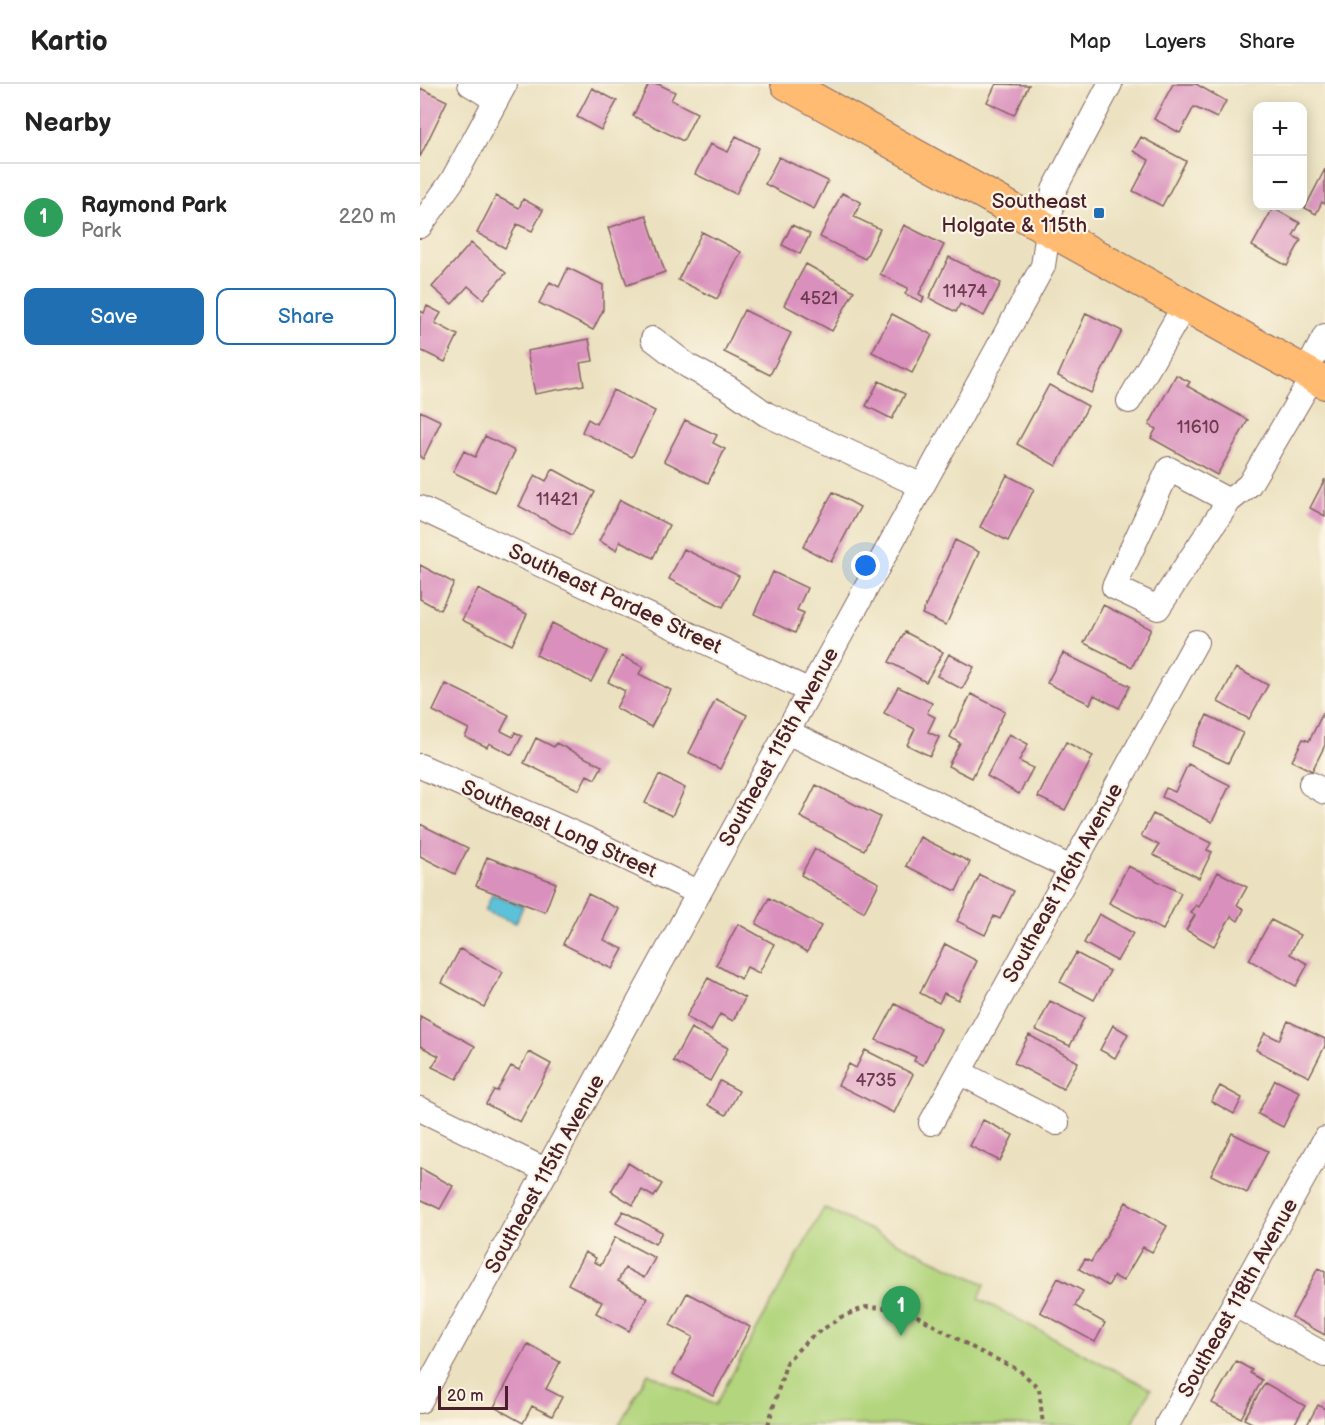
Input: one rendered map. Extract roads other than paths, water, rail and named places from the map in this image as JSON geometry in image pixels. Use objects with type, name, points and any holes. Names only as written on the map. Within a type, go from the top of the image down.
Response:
[{"type":"main road","points":[[787,84],[1314,377]]},
{"type":"street","points":[[420,226],[452,181],[501,92],[470,84]]},
{"type":"street","name":"Southeast 115th Avenue","points":[[420,1401],[1043,266],[1054,190],[1110,84]]},
{"type":"street","points":[[1129,401],[1185,305]]},
{"type":"street","points":[[1229,501],[1169,470],[1114,587],[1158,608],[1229,501],[1249,485],[1314,377],[1325,336]]},
{"type":"street","points":[[652,339],[688,366],[729,388],[766,414],[922,486]]},
{"type":"street","name":"Southeast Pardee Street","points":[[420,508],[810,691]]},
{"type":"street","name":"Southeast 116th Avenue","points":[[931,1123],[1196,642]]},
{"type":"street","points":[[787,732],[1071,868]]},
{"type":"street","name":"Southeast Long Street","points":[[420,765],[589,840],[699,893]]},
{"type":"street","points":[[959,1072],[1057,1123]]},
{"type":"street","points":[[420,1109],[547,1171]]},
{"type":"street","name":"Southeast 118th Avenue","points":[[1167,1425],[1325,1139]]},
{"type":"street","points":[[1235,1305],[1325,1355]]},
{"type":"water","points":[[492,894],[523,906],[516,923],[485,911]]},
{"type":"place","name":"Southeast Holgate & 115th","points":[[1099,213]]},
{"type":"place","name":"Raymond Park","points":[[901,1336]]}]
